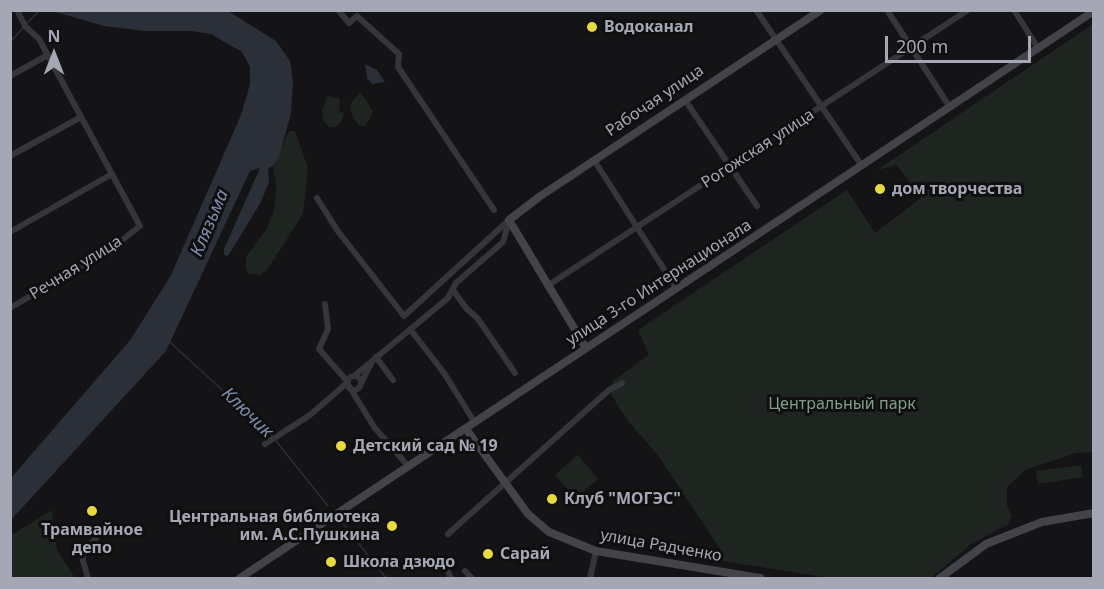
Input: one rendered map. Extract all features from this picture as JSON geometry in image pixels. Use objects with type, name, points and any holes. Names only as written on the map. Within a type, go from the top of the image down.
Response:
[{"type":"main road","name":"Рабочая улица","points":[[509,220],[594,160],[821,10]]},
{"type":"main road","name":"улица 3-го Интернационала","points":[[240,579],[1094,11]]},
{"type":"main road","points":[[509,220],[586,348]]},
{"type":"main road","name":"улица Радченко","points":[[466,429],[528,514],[549,532],[596,551],[760,579]]},
{"type":"main road","points":[[940,579],[975,551],[996,540],[1042,522],[1094,513]]},
{"type":"street","points":[[10,232],[112,174],[39,39],[25,25],[16,10]]},
{"type":"street","points":[[338,10],[349,23],[357,16],[399,54],[398,67],[494,210]]},
{"type":"street","points":[[756,10],[862,166]]},
{"type":"street","points":[[887,10],[949,106]]},
{"type":"street","name":"Рогожская улица","points":[[547,286],[912,49],[968,10]]},
{"type":"street","points":[[1014,10],[1038,48]]},
{"type":"street","points":[[10,76],[48,55]]},
{"type":"street","points":[[685,100],[757,206]]},
{"type":"street","points":[[10,156],[81,117]]},
{"type":"street","points":[[594,160],[676,288]]},
{"type":"street","name":"Речная улица","points":[[10,308],[112,248],[140,226],[112,174]]},
{"type":"street","points":[[317,198],[337,230],[404,316],[509,220]]},
{"type":"street","points":[[266,444],[310,415],[448,298],[474,265],[503,242],[509,220]]},
{"type":"street","points":[[453,290],[466,308],[478,319],[515,373]]},
{"type":"street","points":[[325,304],[328,329],[319,350],[348,384],[354,398],[374,427],[409,467]]},
{"type":"street","points":[[410,329],[444,373],[475,423]]},
{"type":"street","points":[[374,359],[393,380]]},
{"type":"street","points":[[354,398],[374,359]]},
{"type":"street","points":[[354,376],[360,379],[359,386]]},
{"type":"street","points":[[448,534],[609,390],[622,383]]},
{"type":"street","points":[[348,384],[359,386]]},
{"type":"street","points":[[88,579],[83,552],[109,524]]},
{"type":"street","points":[[590,579],[596,551]]},
{"type":"street","points":[[465,571],[472,579]]},
{"type":"green space","name":"Центральный парк","points":[[1093,24],[1093,452],[1076,453],[1025,470],[1007,487],[1007,506],[1012,516],[1009,524],[971,544],[931,578],[831,578],[722,561],[722,552],[657,454],[628,421],[610,393],[613,381],[649,355],[638,330],[847,190],[875,233],[921,198],[897,165],[877,170]]},
{"type":"green space","points":[[361,92],[373,112],[365,127],[358,125],[350,110],[351,103]]},
{"type":"green space","points":[[328,96],[340,99],[339,112],[344,113],[341,122],[335,127],[329,127],[323,120],[322,110]]},
{"type":"green space","points":[[289,131],[295,131],[308,168],[303,214],[267,270],[260,275],[249,274],[246,269],[246,257],[267,228],[274,211],[276,185],[273,166]]},
{"type":"green space","points":[[578,455],[598,479],[576,498],[555,475]]},
{"type":"green space","points":[[1081,465],[1083,477],[1038,484],[1036,471]]},
{"type":"green space","points":[[52,510],[57,550],[75,578],[11,578],[11,535]]},
{"type":"water","name":"Клязьма","points":[[52,11],[228,11],[276,41],[290,61],[293,82],[291,114],[279,156],[273,166],[268,168],[269,182],[261,202],[228,256],[224,255],[224,249],[260,168],[250,171],[166,351],[11,520],[11,478],[131,339],[171,275],[241,115],[250,84],[250,67],[242,52],[211,34],[191,31],[145,31],[104,26]]},
{"type":"water","points":[[365,64],[377,70],[385,82],[372,84],[367,78]]},
{"type":"waterway","points":[[27,23],[40,10]]},
{"type":"waterway","points":[[10,42],[24,27]]},
{"type":"waterway","name":"Ключик","points":[[171,343],[273,437]]},
{"type":"waterway","name":"Ключик","points":[[276,441],[328,506]]},
{"type":"waterway","name":"Ключик","points":[[341,521],[386,578]]},
{"type":"place","name":"Водоканал","points":[[592,27]]},
{"type":"place","name":"дом творчества","points":[[880,189]]},
{"type":"place","name":"Детский сад № 19","points":[[341,446]]},
{"type":"place","name":"Клуб \"МОГЭС\"","points":[[552,499]]},
{"type":"place","name":"Трамвайное депо","points":[[92,511]]},
{"type":"place","name":"Центральная библиотека им. А.С.Пушкина","points":[[392,526]]},
{"type":"place","name":"Сарай","points":[[488,554]]},
{"type":"place","name":"Школа дзюдо","points":[[331,562]]}]
